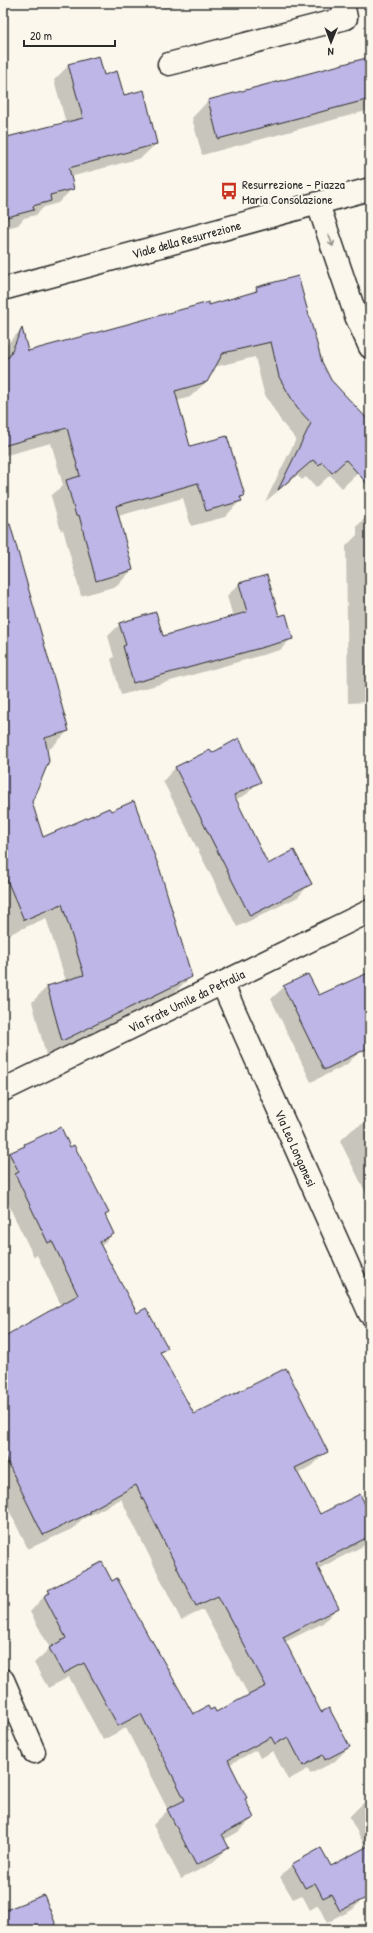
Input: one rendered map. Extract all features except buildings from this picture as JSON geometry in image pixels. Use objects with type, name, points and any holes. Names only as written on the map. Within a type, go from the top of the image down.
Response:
[{"type":"street","points":[[169,64],[346,18],[343,3]]},
{"type":"street","name":"Viale della Resurrezione","points":[[3,289],[370,189]]},
{"type":"street","points":[[318,204],[363,314],[370,347]]},
{"type":"street","name":"Via Frate Umile da Petralia","points":[[3,1090],[370,911]]},
{"type":"street","name":"Via Leo Longanesi","points":[[222,983],[370,1314]]},
{"type":"street","points":[[3,1680],[34,1752]]},
{"type":"place","name":"Resurrezione - Piazza Maria Consolazione","points":[[229,191]]}]
